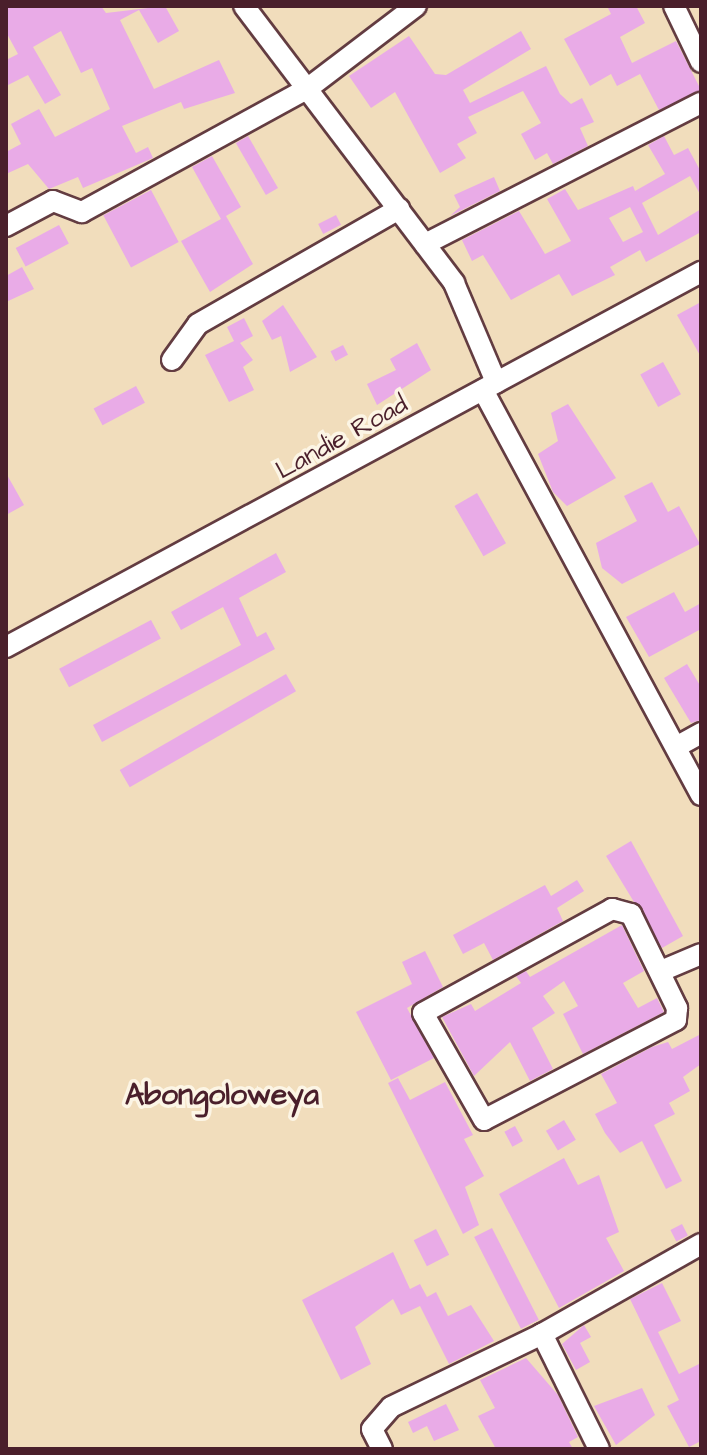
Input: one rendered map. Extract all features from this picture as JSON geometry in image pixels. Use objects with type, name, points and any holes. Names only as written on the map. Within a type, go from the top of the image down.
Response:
[{"type":"street","points":[[244,6],[399,209],[463,300],[490,386],[701,795]]},
{"type":"street","points":[[6,226],[53,201],[82,212],[307,89],[416,6]]},
{"type":"street","points":[[674,6],[701,62]]},
{"type":"street","points":[[425,244],[701,103]]},
{"type":"street","points":[[172,360],[198,324],[399,209]]},
{"type":"street","name":"Landie Road","points":[[6,647],[701,272]]},
{"type":"street","points":[[676,747],[701,733]]},
{"type":"street","points":[[612,909],[631,914],[661,971],[676,1020],[495,1117],[476,1114],[424,1024],[431,1003],[612,909]]},
{"type":"street","points":[[661,971],[701,954]]},
{"type":"street","points":[[382,1449],[372,1429],[391,1407],[542,1334],[701,1244]]},
{"type":"street","points":[[542,1334],[599,1449]]},
{"type":"building","points":[[6,6],[101,6],[106,13],[165,6],[179,31],[158,43],[139,10],[120,20],[154,89],[219,60],[235,93],[184,109],[181,102],[122,126],[136,153],[148,147],[153,158],[83,188],[78,177],[49,189],[28,164],[6,174],[6,152],[21,144],[11,124],[39,109],[55,137],[110,109],[92,68],[81,73],[61,31],[33,47],[61,95],[45,104],[28,75],[6,86],[6,60],[18,54],[6,32]]},
{"type":"building","points":[[607,6],[636,6],[645,23],[620,37],[632,63],[676,41],[701,90],[659,110],[640,74],[617,86],[611,74],[590,86],[564,39],[611,14]]},
{"type":"building","points":[[521,31],[531,49],[463,90],[470,103],[546,66],[560,94],[571,104],[582,98],[594,122],[580,128],[588,146],[553,164],[547,153],[535,160],[521,134],[541,123],[523,91],[468,117],[477,133],[457,144],[466,158],[440,173],[395,92],[371,108],[349,76],[409,36],[435,74],[446,75]]},
{"type":"building","points":[[248,136],[278,188],[266,195],[236,143]]},
{"type":"building","points":[[664,136],[674,155],[688,148],[701,172],[701,196],[690,176],[642,203],[658,235],[701,209],[701,232],[646,262],[640,250],[610,267],[615,275],[572,296],[559,274],[511,300],[483,255],[472,261],[462,240],[519,211],[545,254],[571,241],[547,199],[565,189],[578,210],[633,186],[635,191],[665,174],[648,145]],"holes":[[[630,207],[643,232],[623,242],[609,218]]]},
{"type":"building","points":[[212,156],[241,207],[226,216],[253,264],[210,292],[181,241],[221,219],[192,167]]},
{"type":"building","points":[[494,177],[500,191],[450,216],[460,207],[454,195]]},
{"type":"building","points":[[151,190],[179,242],[131,267],[103,215]]},
{"type":"building","points":[[336,215],[341,225],[323,234],[318,224]]},
{"type":"building","points":[[59,225],[69,244],[26,267],[16,248]]},
{"type":"building","points":[[22,267],[34,289],[6,302],[6,276]]},
{"type":"building","points":[[701,302],[701,357],[677,315]]},
{"type":"building","points":[[283,305],[317,357],[290,372],[281,336],[272,340],[262,321]]},
{"type":"building","points":[[244,318],[253,336],[240,343],[253,360],[243,367],[254,390],[229,402],[205,355],[234,341],[227,327]]},
{"type":"building","points":[[417,343],[431,370],[377,405],[367,384],[396,370],[390,359]]},
{"type":"building","points":[[343,345],[348,355],[336,361],[331,351]]},
{"type":"building","points":[[663,362],[681,394],[658,407],[640,375]]},
{"type":"building","points":[[136,386],[145,403],[103,425],[94,409]]},
{"type":"building","points":[[568,404],[616,478],[567,506],[553,492],[538,454],[558,441],[551,413]]},
{"type":"building","points":[[6,473],[24,505],[6,515]]},
{"type":"building","points":[[652,482],[668,512],[679,506],[700,544],[622,584],[602,568],[596,543],[637,521],[624,496]]},
{"type":"building","points":[[477,493],[506,543],[483,556],[454,506]]},
{"type":"building","points":[[276,553],[286,572],[239,598],[257,637],[266,632],[275,649],[102,742],[93,725],[241,645],[223,607],[181,630],[171,612]]},
{"type":"building","points":[[674,592],[685,612],[701,603],[701,629],[649,657],[626,617]]},
{"type":"building","points":[[151,620],[161,639],[69,687],[59,669]]},
{"type":"building","points":[[687,664],[701,687],[701,720],[691,723],[664,678]]},
{"type":"building","points":[[286,674],[296,691],[130,787],[120,770]]},
{"type":"building","points":[[631,841],[683,936],[662,948],[606,856]]},
{"type":"building","points":[[577,880],[584,891],[557,908],[563,921],[493,960],[484,943],[463,954],[453,935],[545,885],[551,896]]},
{"type":"building","points":[[622,925],[644,971],[623,983],[638,1008],[657,998],[664,1012],[583,1054],[563,1014],[578,1006],[564,981],[543,996],[555,1013],[532,1028],[553,1069],[530,1081],[510,1042],[474,1076],[442,1017],[471,1004],[475,1011],[521,983],[516,976],[526,971],[530,977]]},
{"type":"building","points":[[425,951],[443,987],[407,1008],[434,1058],[391,1080],[356,1012],[412,984],[402,962]]},
{"type":"building","points":[[701,1034],[701,1064],[683,1077],[690,1091],[669,1103],[675,1114],[654,1125],[682,1181],[666,1189],[642,1141],[620,1153],[605,1133],[595,1114],[617,1103],[601,1074],[652,1047],[668,1042],[672,1049]]},
{"type":"building","points":[[398,1078],[410,1100],[445,1082],[473,1135],[464,1139],[484,1176],[465,1187],[479,1225],[463,1234],[388,1083]]},
{"type":"building","points":[[564,1120],[576,1140],[558,1151],[546,1131]]},
{"type":"building","points":[[515,1126],[523,1141],[512,1147],[504,1132]]},
{"type":"building","points":[[564,1158],[578,1185],[599,1175],[619,1232],[606,1238],[624,1271],[559,1308],[499,1194]]},
{"type":"building","points":[[682,1224],[688,1236],[676,1241],[670,1230]]},
{"type":"building","points":[[492,1228],[539,1320],[521,1329],[474,1237]]},
{"type":"building","points":[[436,1229],[449,1255],[427,1266],[414,1240]]},
{"type":"building","points":[[393,1252],[410,1289],[420,1284],[427,1297],[436,1292],[448,1316],[471,1305],[494,1341],[449,1364],[420,1306],[401,1315],[393,1299],[355,1327],[371,1364],[341,1380],[302,1300]]},
{"type":"building","points":[[662,1283],[681,1321],[658,1332],[679,1374],[701,1363],[701,1441],[689,1447],[667,1406],[679,1400],[630,1299]]},
{"type":"building","points":[[584,1325],[591,1337],[580,1343],[590,1362],[576,1370],[562,1344]]},
{"type":"building","points":[[526,1358],[558,1395],[578,1437],[569,1442],[573,1449],[496,1449],[478,1416],[495,1408],[480,1380]]},
{"type":"building","points":[[642,1388],[655,1415],[616,1445],[594,1406]]},
{"type":"building","points":[[446,1404],[459,1430],[434,1441],[427,1426],[413,1433],[408,1422]]},
{"type":"district","name":"Abongoloweya","points":[[222,1095]]}]
